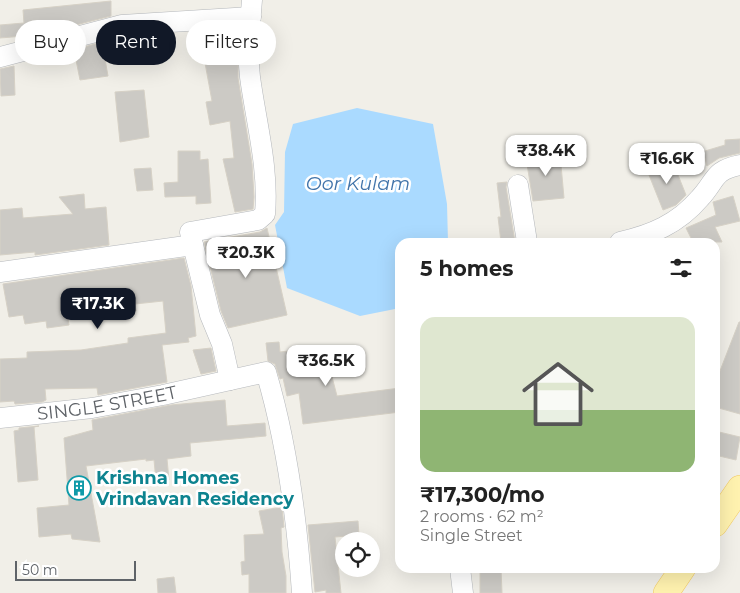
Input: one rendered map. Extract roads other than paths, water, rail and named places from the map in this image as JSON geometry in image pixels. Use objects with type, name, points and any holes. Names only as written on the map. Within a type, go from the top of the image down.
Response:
[{"type":"main road","points":[[720,517],[740,488]]},
{"type":"main road","points":[[666,593],[680,573]]},
{"type":"street","points":[[0,57],[122,25],[252,8],[250,75],[262,155],[267,200],[266,214],[258,220],[190,232],[210,316],[222,344],[221,382]]},
{"type":"street","points":[[635,238],[658,232],[700,198],[714,177],[724,168],[740,165]]},
{"type":"street","points":[[518,185],[526,238]]},
{"type":"street","points":[[0,272],[192,245]]},
{"type":"street","name":"SINGLE STREET","points":[[0,418],[92,408],[266,372],[277,409],[298,543],[302,593]]},
{"type":"street","points":[[461,573],[463,593]]},
{"type":"water","name":"Oor Kulam","points":[[357,108],[433,124],[447,204],[448,238],[395,238],[395,309],[360,316],[287,288],[275,225],[284,212],[285,152],[293,124]]},
{"type":"place","name":"Krishna Homes Vrindavan Residency","points":[[79,488]]}]
